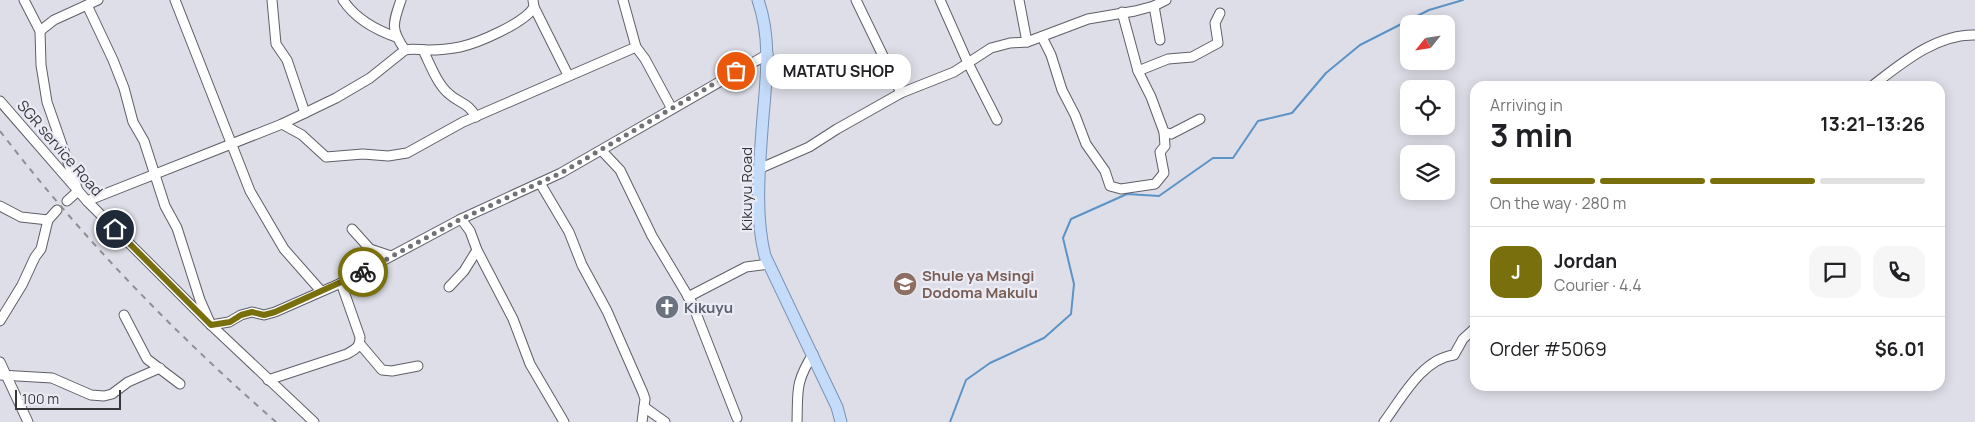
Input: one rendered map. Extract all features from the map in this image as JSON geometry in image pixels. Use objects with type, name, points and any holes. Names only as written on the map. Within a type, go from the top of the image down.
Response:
[{"type":"main road","name":"Kikuyu Road","points":[[758,0],[768,54],[760,168],[760,234],[769,264],[813,354],[837,407],[841,422]]},
{"type":"street","points":[[24,0],[40,31],[41,65],[47,102],[78,191],[67,201]]},
{"type":"street","points":[[40,31],[54,20],[98,0]]},
{"type":"street","points":[[175,0],[250,192],[284,249],[321,291]]},
{"type":"street","points":[[272,0],[276,44],[287,60],[305,113]]},
{"type":"street","points":[[343,0],[347,7],[374,28],[396,38],[405,50]]},
{"type":"street","points":[[396,38],[394,20],[401,0]]},
{"type":"street","points":[[623,0],[636,47],[645,59],[672,109]]},
{"type":"street","points":[[856,0],[902,93]]},
{"type":"street","points":[[940,0],[968,63],[998,120]]},
{"type":"street","points":[[1019,0],[1027,42]]},
{"type":"street","points":[[760,168],[809,147],[837,128],[902,93],[954,72],[991,48],[1010,43],[1027,42],[1088,19],[1154,6],[1166,0]]},
{"type":"street","points":[[533,3],[568,75]]},
{"type":"street","points":[[87,202],[231,142],[282,124],[357,87],[405,50],[460,47],[485,38],[526,17],[533,3]]},
{"type":"street","points":[[87,6],[113,60],[133,122],[144,141],[165,206],[177,228],[200,300],[211,325],[230,322],[241,315],[252,312],[264,315],[275,312],[341,283],[461,219],[540,183],[602,151],[768,54]]},
{"type":"street","points":[[1154,6],[1160,40]]},
{"type":"street","points":[[1042,37],[1051,55],[1062,90],[1075,115],[1086,144],[1105,171],[1110,186],[1121,189],[1155,184],[1164,173],[1160,152],[1165,146],[1164,132],[1151,97],[1138,71],[1122,12]]},
{"type":"street","points":[[1138,71],[1168,59],[1192,57],[1218,43],[1216,23],[1220,13]]},
{"type":"street","points":[[1879,81],[1924,48],[1954,36],[1975,35]]},
{"type":"street","points":[[282,124],[302,135],[326,157],[363,154],[388,156],[407,153],[463,122],[636,47]]},
{"type":"street","points":[[423,50],[436,76],[449,94],[471,107],[476,116]]},
{"type":"street","name":"SGR service Road","points":[[0,101],[87,202],[211,325],[314,422]]},
{"type":"street","points":[[1164,132],[1172,134],[1200,119]]},
{"type":"street","points":[[602,151],[620,170],[652,236],[688,297],[737,418]]},
{"type":"street","points":[[540,183],[569,232],[582,265],[607,311],[643,393],[642,422]]},
{"type":"street","points":[[0,206],[21,217],[48,220]]},
{"type":"street","points":[[0,321],[41,249],[48,220],[57,210]]},
{"type":"street","points":[[461,219],[470,231],[477,250],[513,319],[530,364],[564,422]]},
{"type":"street","points":[[352,229],[370,249],[391,256]]},
{"type":"street","points":[[450,287],[464,271],[477,250]]},
{"type":"street","points":[[688,297],[746,267],[769,264]]},
{"type":"street","points":[[341,283],[358,328],[360,344],[382,370],[392,371],[418,366]]},
{"type":"street","points":[[124,315],[147,359],[180,384]]},
{"type":"street","points":[[1384,422],[1424,369],[1446,356],[1454,354],[1463,339],[1470,333]]},
{"type":"street","points":[[268,380],[347,354],[360,344]]},
{"type":"street","points":[[798,422],[798,382],[801,373],[813,354]]},
{"type":"street","points":[[0,362],[3,376],[28,422]]},
{"type":"street","points":[[3,376],[52,378],[91,395],[104,396],[112,394],[128,382],[160,368]]},
{"type":"street","points":[[644,406],[665,422]]},
{"type":"waterway","points":[[950,422],[966,380],[990,363],[1044,338],[1071,314],[1074,284],[1063,238],[1071,219],[1127,194],[1159,196],[1213,158],[1233,158],[1258,121],[1292,113],[1326,73],[1360,45],[1429,10],[1463,0]]},
{"type":"railway","points":[[0,131],[63,209],[130,283],[238,389],[276,422]]},
{"type":"way so far","points":[[363,272],[461,219],[497,204],[602,151],[704,92],[736,71]]},
{"type":"place","name":"MATATU SHOP","points":[[736,71]]},
{"type":"place","name":"Shule ya Msingi Dodoma Makulu","points":[[905,284]]},
{"type":"place","name":"Kikuyu","points":[[667,307]]},
{"type":"route","points":[[115,229],[211,325],[230,322],[241,315],[252,312],[264,315],[275,312],[363,272]]}]
